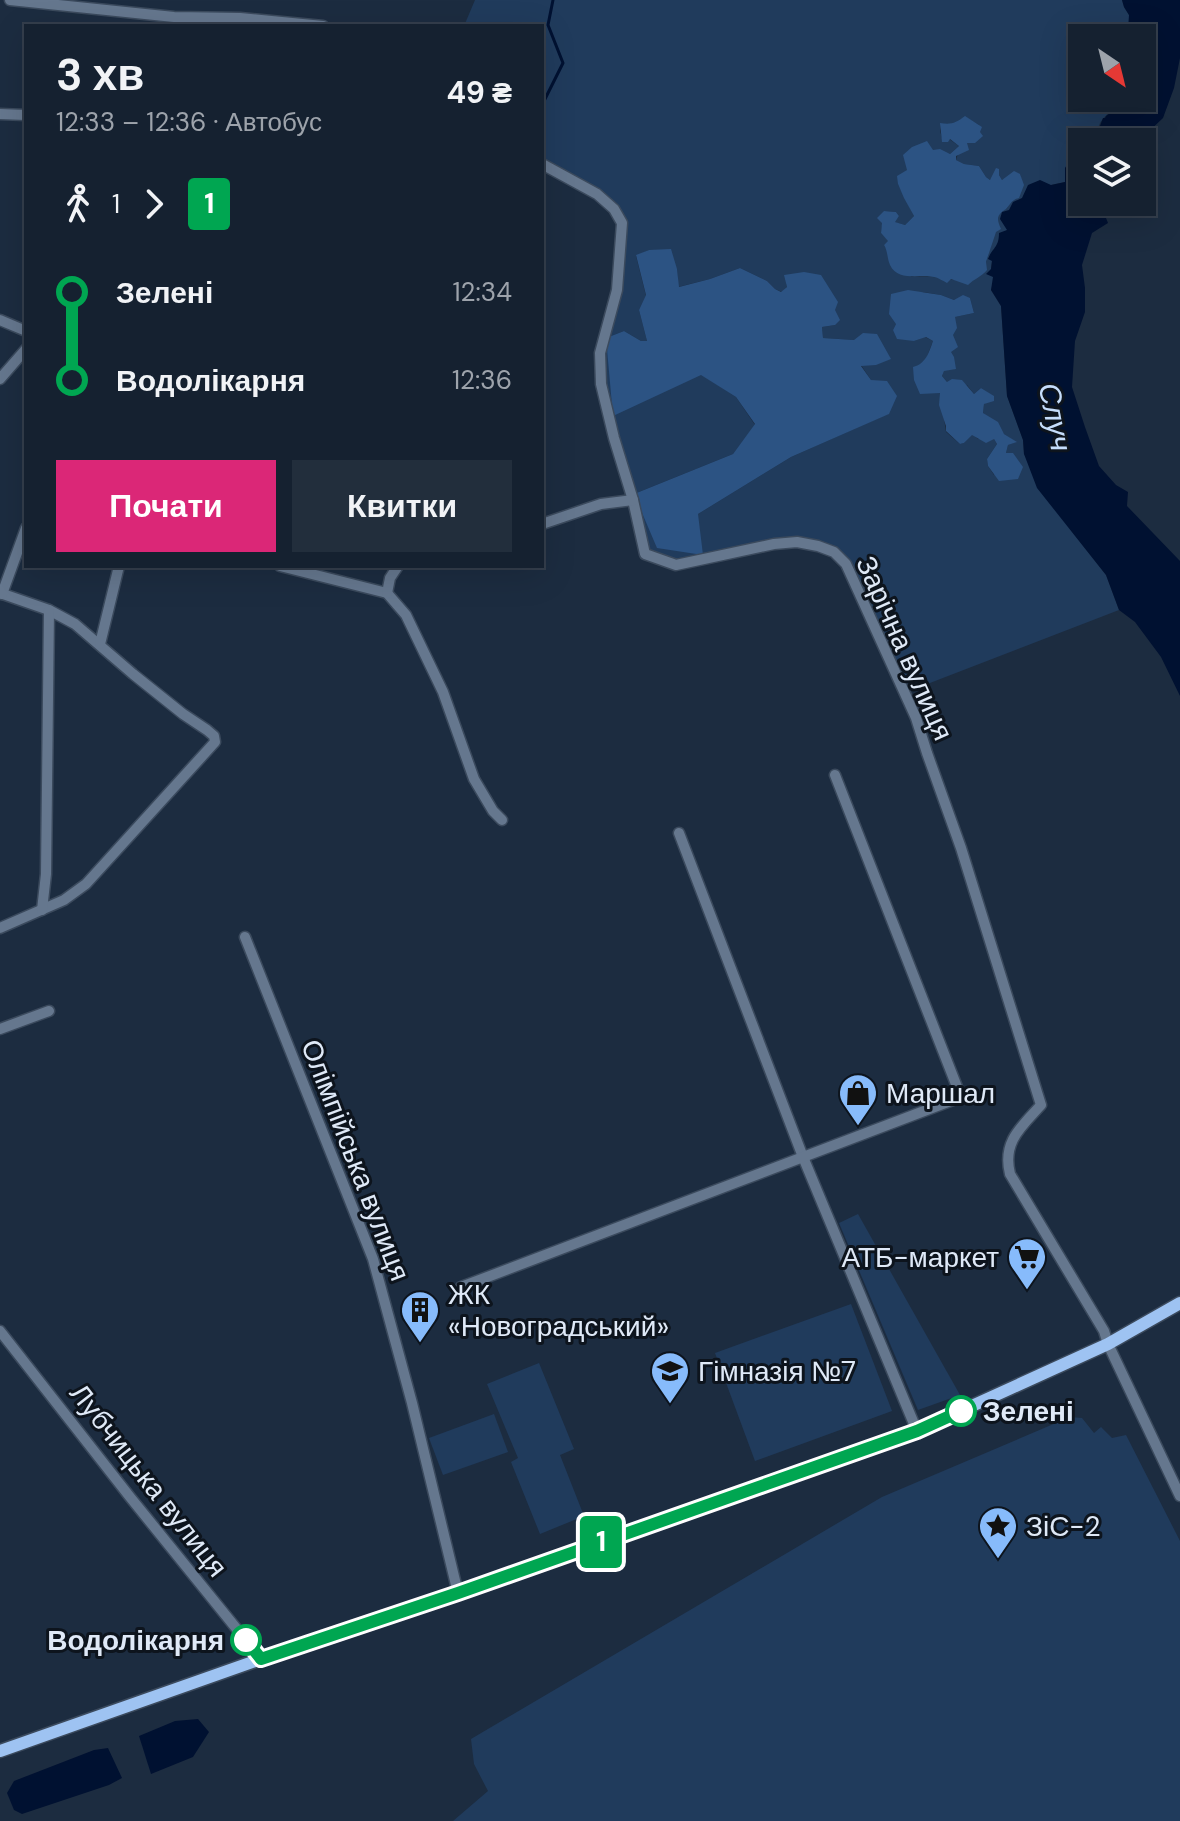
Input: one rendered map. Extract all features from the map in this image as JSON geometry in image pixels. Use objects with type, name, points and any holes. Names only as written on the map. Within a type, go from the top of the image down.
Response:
[{"type":"main road","points":[[0,1751],[917,1431],[1108,1344],[1180,1303]]},
{"type":"street","points":[[10,0],[174,17],[240,18],[302,24]]},
{"type":"street","points":[[0,114],[24,115]]},
{"type":"street","name":"Зарічна вулиця","points":[[544,165],[597,194],[614,209],[622,223],[617,290],[600,353],[601,384],[645,554],[676,565],[797,542],[834,552],[846,564],[916,718],[961,848],[1041,1105],[1023,1124],[1010,1145],[1007,1154],[1010,1174],[1104,1331],[1108,1344]]},
{"type":"street","points":[[0,320],[24,330]]},
{"type":"street","points":[[0,379],[24,351]]},
{"type":"street","points":[[544,523],[601,504],[633,500]]},
{"type":"street","points":[[0,928],[64,900],[86,884],[215,742],[214,736],[207,730],[133,674],[75,624],[49,610],[1,594],[24,533]]},
{"type":"street","points":[[100,644],[119,568]]},
{"type":"street","points":[[288,568],[387,593],[406,615],[443,692],[474,779],[502,820]]},
{"type":"street","points":[[387,593],[390,578],[397,568]]},
{"type":"street","points":[[42,910],[46,874],[49,610]]},
{"type":"street","points":[[461,1287],[961,1097],[835,775]]},
{"type":"street","points":[[679,833],[803,1157],[917,1431]]},
{"type":"street","name":"Олімпійська вулиця","points":[[245,937],[373,1259],[458,1593]]},
{"type":"street","points":[[0,1029],[49,1011]]},
{"type":"street","name":"Лубчицька вулиця","points":[[0,1331],[261,1659]]},
{"type":"street","points":[[1108,1344],[1180,1496]]},
{"type":"shaded area","points":[[475,0],[1122,0],[1129,15],[1129,24],[1068,24],[1068,112],[1110,112],[1098,128],[1068,128],[1068,172],[1065,182],[1019,200],[1007,230],[993,252],[991,269],[994,281],[991,290],[1001,306],[1007,396],[1023,440],[1024,454],[1073,533],[1106,575],[1119,610],[904,693],[867,612],[834,552],[797,542],[676,565],[645,554],[614,438],[600,353],[622,240],[614,209],[544,165],[544,24],[465,24]],"holes":[[[965,117],[979,125],[980,132],[962,148],[956,160],[979,166],[990,180],[999,175],[1002,180],[1020,174],[1022,182],[1007,208],[998,216],[986,270],[974,279],[912,277],[890,264],[884,245],[889,241],[881,233],[884,211],[896,212],[899,216],[894,222],[905,225],[914,216],[898,184],[907,170],[944,153],[950,154],[959,146],[942,138],[941,124],[956,124]],[[649,250],[677,269],[678,287],[740,268],[782,292],[787,287],[785,275],[835,325],[822,327],[823,338],[854,340],[861,365],[888,414],[791,457],[698,514],[634,494],[733,454],[755,425],[736,397],[701,374],[606,338],[624,331],[647,341],[639,310],[646,296],[636,256]],[[923,292],[954,300],[970,298],[974,313],[955,317],[950,352],[942,376],[947,382],[967,385],[974,394],[981,388],[993,396],[984,404],[983,413],[1016,442],[1008,445],[994,475],[987,459],[997,444],[994,439],[978,439],[972,434],[960,444],[946,432],[940,393],[919,366],[926,359],[933,341],[925,337],[914,341],[893,330]]]},
{"type":"shaded area","points":[[965,116],[982,127],[980,132],[983,136],[975,143],[967,143],[969,150],[956,156],[956,160],[979,166],[990,180],[996,168],[1002,180],[1014,171],[1020,174],[1024,185],[1019,198],[999,215],[1001,229],[996,232],[986,262],[987,270],[968,285],[951,279],[947,283],[934,277],[898,274],[890,265],[884,245],[888,241],[881,233],[882,223],[877,218],[884,211],[896,212],[899,216],[895,222],[905,225],[914,216],[898,184],[897,176],[907,170],[903,155],[927,141],[933,150],[940,149],[950,154],[959,146],[950,139],[942,142],[940,123],[953,123]]},
{"type":"shaded area","points":[[671,249],[679,287],[740,268],[767,281],[781,292],[787,287],[784,275],[804,272],[821,275],[838,302],[835,310],[840,320],[835,325],[822,327],[823,338],[854,340],[863,333],[877,334],[891,359],[876,365],[861,366],[871,380],[887,381],[897,396],[889,414],[791,457],[698,514],[703,555],[657,548],[634,494],[733,454],[755,424],[736,397],[701,375],[613,416],[606,338],[624,331],[647,341],[639,310],[646,295],[636,255],[649,250]]},
{"type":"shaded area","points":[[908,290],[954,300],[963,295],[970,298],[974,313],[955,317],[957,328],[953,335],[958,347],[951,352],[956,369],[944,371],[942,376],[947,382],[962,380],[974,394],[981,388],[994,396],[994,401],[984,404],[983,413],[998,422],[1004,434],[1017,442],[1008,445],[1006,453],[1013,453],[1023,467],[1018,479],[999,481],[988,466],[987,459],[997,444],[994,439],[986,443],[972,435],[960,444],[946,431],[939,405],[940,393],[920,394],[913,367],[924,360],[933,341],[926,337],[914,341],[897,339],[893,330],[896,324],[889,314],[891,294]]},
{"type":"shaded area","points":[[858,1214],[960,1395],[918,1410],[839,1223]]},
{"type":"shaded area","points":[[851,1304],[892,1411],[755,1461],[715,1353]]},
{"type":"shaded area","points":[[539,1363],[574,1449],[560,1455],[584,1516],[540,1534],[511,1462],[518,1458],[487,1384]]},
{"type":"shaded area","points":[[494,1414],[508,1452],[443,1475],[429,1438]]},
{"type":"shaded area","points":[[1070,1417],[1082,1418],[1094,1433],[1101,1427],[1112,1438],[1126,1435],[1180,1541],[1180,1821],[453,1821],[488,1791],[474,1764],[471,1739],[882,1497]]},
{"type":"water","points":[[1122,0],[1180,0],[1180,58],[1174,88],[1163,118],[1152,128],[1099,128],[1103,118],[1112,112],[1156,112],[1156,24],[1128,24],[1129,15]]},
{"type":"water","name":"Случ","points":[[1068,163],[1068,216],[1107,216],[1108,223],[1092,233],[1082,265],[1085,312],[1075,341],[1072,387],[1099,466],[1116,485],[1128,492],[1127,506],[1180,561],[1180,696],[1161,657],[1135,622],[1119,610],[1106,575],[1037,488],[1007,396],[1001,306],[991,290],[993,277],[986,274],[991,269],[992,261],[988,259],[997,245],[999,233],[1007,230],[1000,219],[1002,212],[1022,198],[1028,185],[1040,180],[1051,185],[1065,182]]},
{"type":"water","points":[[198,1719],[209,1732],[193,1757],[151,1774],[139,1736],[175,1721]]},
{"type":"water","points":[[108,1748],[122,1778],[22,1814],[14,1810],[7,1793],[14,1781],[94,1750]]},
{"type":"waterway","points":[[544,101],[563,63],[548,25],[553,0]]},
{"type":"bus line","name":"1","points":[[246,1640],[261,1659],[917,1431],[961,1411]]},
{"type":"place","name":"Маршал","points":[[858,1127]]},
{"type":"place","name":"АТБ-маркет","points":[[1027,1291]]},
{"type":"place","name":"ЖК «Новоградський»","points":[[420,1344]]},
{"type":"place","name":"Гімназія №7","points":[[670,1405]]},
{"type":"place","name":"Зелені","points":[[961,1411]]},
{"type":"place","name":"ЗіС-2","points":[[998,1560]]},
{"type":"place","name":"Водолікарня","points":[[246,1640]]}]
